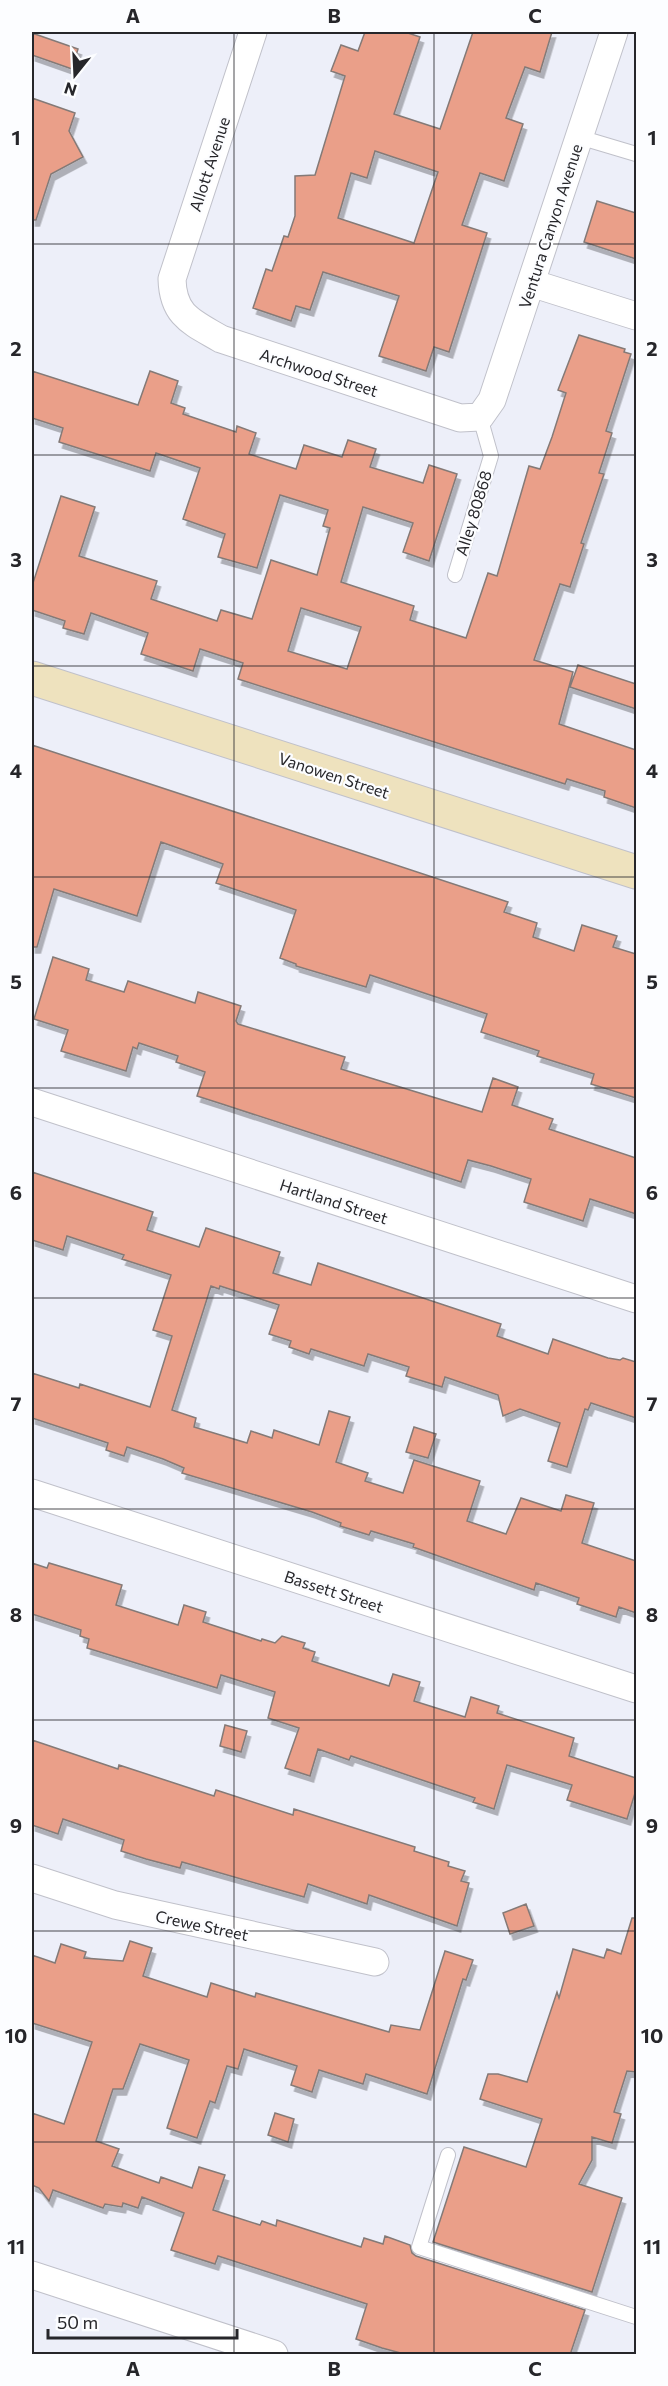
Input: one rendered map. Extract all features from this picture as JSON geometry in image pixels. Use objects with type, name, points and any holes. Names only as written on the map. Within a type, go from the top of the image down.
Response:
[{"type":"main road","name":"Vanowen Street","points":[[32,678],[636,872]]},
{"type":"street","name":"Allott Avenue","points":[[172,298],[172,279],[253,32]]},
{"type":"street","name":"Ventura Canyon Avenue","points":[[480,417],[492,400],[614,32]]},
{"type":"street","points":[[531,282],[636,316]]},
{"type":"street","name":"Archwood Street","points":[[172,298],[187,319],[221,339],[460,418],[480,417]]},
{"type":"street","name":"Hartland Street","points":[[32,1102],[636,1299]]},
{"type":"street","name":"Bassett Street","points":[[32,1493],[636,1689]]},
{"type":"street","name":"Crewe Street","points":[[32,1878],[126,1908],[375,1962]]},
{"type":"street","points":[[32,2275],[274,2355]]},
{"type":"lane","points":[[579,137],[636,154]]},
{"type":"lane","name":"Alley 80868","points":[[454,575],[491,456],[480,417]]},
{"type":"lane","points":[[448,2155],[419,2247],[636,2317]]},
{"type":"building","points":[[365,32],[405,32],[420,37],[394,114],[440,129],[473,32],[552,32],[540,72],[525,67],[506,118],[523,124],[504,181],[480,173],[462,225],[487,233],[449,352],[434,347],[426,371],[379,356],[399,296],[323,272],[310,310],[296,306],[291,321],[253,308],[266,269],[272,271],[284,236],[288,237],[295,216],[295,176],[315,175],[345,76],[331,71],[341,45],[358,51]],"holes":[[[375,151],[438,172],[414,243],[338,218],[351,173],[367,178]]]},
{"type":"building","points":[[32,33],[78,49],[72,69],[32,55]]},
{"type":"building","points":[[32,98],[75,113],[69,131],[83,157],[51,174],[36,220],[32,220]]},
{"type":"building","points":[[597,201],[636,213],[636,259],[584,242]]},
{"type":"building","points":[[579,335],[625,349],[624,352],[631,354],[606,431],[612,433],[599,473],[604,474],[581,543],[584,544],[570,587],[560,584],[534,660],[573,672],[559,724],[636,750],[636,808],[604,797],[605,791],[567,779],[565,784],[238,679],[243,663],[200,649],[193,671],[141,654],[148,633],[91,613],[84,634],[63,628],[65,621],[32,610],[32,586],[61,496],[95,507],[79,556],[157,581],[151,599],[217,621],[221,610],[252,619],[271,560],[317,575],[330,528],[323,526],[328,510],[280,495],[257,568],[218,557],[225,534],[183,519],[200,468],[156,453],[150,471],[59,442],[63,428],[32,418],[32,371],[138,405],[150,371],[178,381],[171,403],[185,408],[183,414],[236,432],[237,426],[256,433],[249,454],[296,469],[304,445],[342,457],[348,440],[376,449],[370,467],[423,483],[429,465],[457,474],[429,561],[403,552],[413,523],[363,507],[341,582],[414,606],[410,620],[466,638],[488,573],[497,576],[529,466],[540,469],[552,437],[566,393],[558,390]],"holes":[[[301,608],[361,627],[347,669],[288,651]]]},
{"type":"building","points":[[578,665],[636,684],[636,709],[570,687]]},
{"type":"building","points":[[32,745],[508,902],[504,912],[537,923],[533,937],[574,951],[582,925],[617,936],[613,947],[636,954],[636,1098],[591,1084],[594,1074],[537,1056],[539,1051],[481,1032],[487,1014],[370,975],[366,987],[296,966],[280,958],[296,910],[216,883],[223,864],[161,842],[137,916],[54,889],[37,947],[32,947]]},
{"type":"building","points":[[53,957],[89,969],[86,980],[124,992],[128,981],[195,1003],[198,992],[241,1006],[236,1021],[238,1024],[345,1057],[341,1069],[482,1112],[493,1078],[518,1087],[512,1105],[553,1119],[549,1129],[636,1158],[636,1214],[590,1199],[583,1221],[524,1202],[531,1179],[491,1166],[468,1160],[461,1182],[197,1096],[205,1072],[176,1062],[178,1056],[139,1043],[137,1049],[133,1047],[126,1071],[61,1051],[68,1030],[34,1019]]},
{"type":"building","points":[[32,1172],[153,1212],[147,1230],[199,1247],[206,1228],[280,1252],[273,1273],[311,1285],[318,1263],[501,1324],[497,1336],[548,1354],[553,1339],[608,1358],[620,1360],[623,1358],[636,1362],[636,1418],[591,1403],[588,1410],[585,1409],[567,1467],[548,1461],[560,1423],[520,1409],[503,1416],[498,1395],[445,1377],[442,1387],[406,1376],[409,1367],[368,1354],[364,1366],[311,1349],[309,1354],[289,1347],[291,1341],[269,1334],[279,1305],[220,1286],[219,1289],[211,1286],[172,1410],[196,1418],[194,1427],[247,1443],[251,1431],[272,1438],[274,1430],[319,1445],[329,1411],[350,1417],[336,1462],[368,1473],[365,1481],[403,1493],[414,1460],[480,1481],[467,1521],[506,1534],[521,1498],[561,1511],[566,1495],[594,1503],[582,1543],[636,1561],[636,1613],[619,1607],[616,1617],[577,1604],[579,1598],[536,1583],[534,1590],[413,1547],[414,1544],[371,1531],[369,1535],[340,1526],[341,1523],[312,1512],[182,1473],[184,1468],[127,1447],[124,1456],[106,1450],[108,1443],[32,1418],[32,1373],[79,1388],[80,1384],[150,1407],[172,1336],[153,1330],[171,1275],[122,1259],[124,1255],[67,1236],[63,1250],[32,1240]]},
{"type":"building","points":[[414,1427],[436,1434],[428,1458],[406,1452]]},
{"type":"building","points":[[32,1563],[47,1568],[49,1563],[122,1585],[116,1605],[178,1625],[184,1605],[206,1612],[203,1622],[261,1641],[262,1639],[275,1643],[282,1636],[305,1643],[303,1648],[315,1652],[312,1661],[389,1686],[393,1674],[420,1682],[414,1701],[465,1717],[471,1697],[499,1706],[497,1713],[574,1738],[569,1756],[636,1778],[636,1790],[627,1819],[567,1800],[572,1785],[507,1765],[494,1809],[473,1802],[475,1798],[351,1756],[349,1760],[318,1749],[310,1776],[285,1768],[299,1728],[268,1718],[275,1692],[221,1675],[217,1688],[87,1648],[89,1639],[80,1636],[81,1630],[32,1614]]},
{"type":"building","points":[[225,1725],[247,1731],[241,1752],[220,1746]]},
{"type":"building","points":[[32,1740],[118,1769],[119,1765],[214,1796],[216,1790],[293,1815],[294,1809],[415,1847],[414,1851],[449,1862],[448,1866],[465,1871],[461,1881],[469,1883],[457,1926],[369,1895],[367,1904],[308,1884],[304,1897],[182,1862],[180,1868],[146,1859],[121,1851],[124,1840],[63,1819],[58,1834],[32,1825]]},
{"type":"building","points":[[526,1904],[534,1926],[510,1934],[503,1913]]},
{"type":"building","points":[[632,1918],[636,1918],[636,2072],[627,2071],[614,2112],[621,2114],[612,2143],[592,2137],[592,2160],[579,2184],[622,2198],[592,2292],[433,2242],[464,2147],[526,2167],[542,2119],[480,2099],[488,2074],[498,2074],[527,2082],[557,1992],[559,1998],[573,1949],[604,1958],[607,1949],[621,1954]]},
{"type":"building","points":[[130,1941],[152,1948],[143,1976],[207,1997],[211,1983],[255,1997],[256,1993],[389,2032],[391,2025],[420,2030],[445,1951],[473,1960],[466,1980],[463,1979],[427,2094],[366,2074],[363,2084],[319,2070],[312,2092],[291,2085],[297,2066],[244,2049],[238,2069],[227,2066],[215,2103],[210,2101],[197,2138],[167,2128],[189,2060],[140,2044],[123,2089],[113,2089],[96,2141],[119,2149],[112,2166],[159,2183],[161,2177],[192,2188],[199,2167],[225,2175],[213,2210],[260,2225],[262,2221],[276,2226],[277,2220],[361,2247],[364,2238],[383,2244],[385,2236],[410,2245],[412,2253],[416,2256],[585,2310],[570,2355],[408,2355],[382,2348],[356,2339],[367,2304],[218,2256],[215,2264],[171,2250],[184,2213],[142,2197],[138,2208],[123,2203],[122,2207],[105,2204],[103,2208],[53,2190],[49,2201],[39,2188],[32,2185],[32,2113],[64,2124],[92,2042],[32,2023],[32,1955],[55,1963],[61,1944],[86,1952],[84,1958],[123,1961]]},
{"type":"building","points":[[275,2113],[294,2119],[288,2142],[268,2135]]}]
